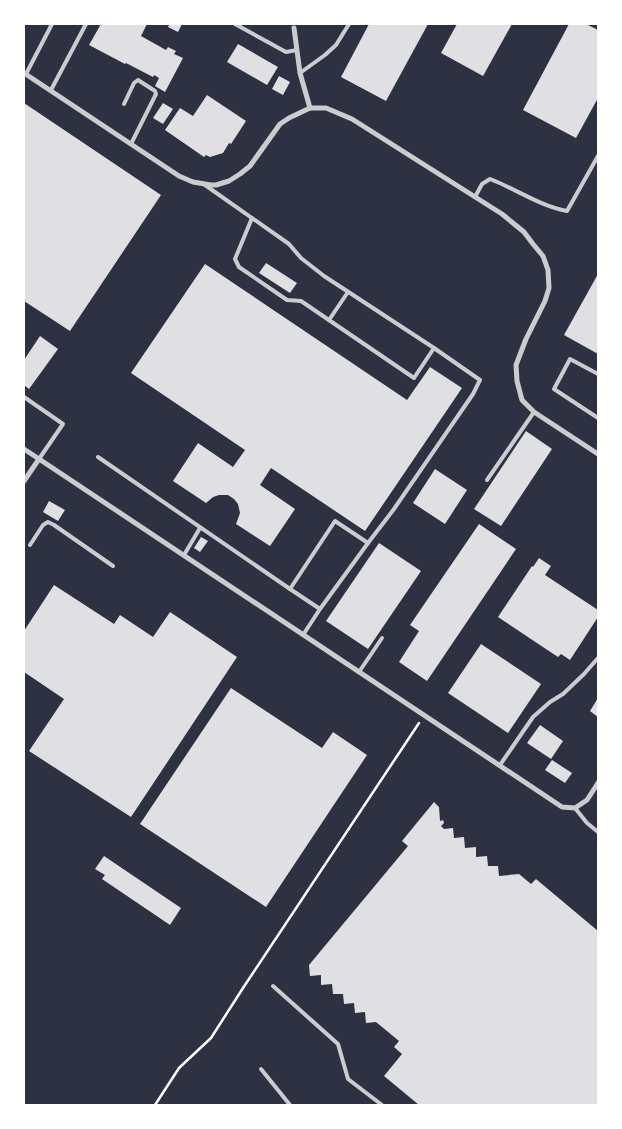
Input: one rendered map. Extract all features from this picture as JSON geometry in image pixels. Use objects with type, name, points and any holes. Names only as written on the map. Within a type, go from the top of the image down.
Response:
[{"type":"street","points":[[294,26],[300,73],[310,108]]},
{"type":"street","points":[[25,74],[179,176],[193,182],[205,185],[222,184],[240,174],[250,166],[280,124],[310,108],[326,108],[352,119],[502,214],[524,232],[543,256],[548,270],[549,288],[545,301],[526,338],[516,365],[517,381],[522,400],[534,412],[598,454]]},
{"type":"street","points":[[24,449],[562,807],[576,808],[587,800],[598,783]]},
{"type":"street","points":[[24,481],[39,459]]},
{"type":"lane","points":[[25,74],[52,24]]},
{"type":"lane","points":[[50,90],[86,24]]},
{"type":"lane","points":[[235,24],[286,52],[297,50]]},
{"type":"lane","points":[[300,73],[326,55],[336,45],[349,24]]},
{"type":"lane","points":[[124,104],[134,83],[138,80],[155,91],[155,98],[131,144]]},
{"type":"lane","points":[[475,197],[482,184],[490,179],[546,206],[566,211],[598,156]]},
{"type":"lane","points":[[205,185],[288,244],[300,258],[324,276],[480,380],[473,394],[417,476],[303,635]]},
{"type":"lane","points":[[252,218],[235,258],[239,267],[287,300],[301,301],[414,378],[434,348]]},
{"type":"lane","points":[[329,320],[348,292]]},
{"type":"lane","points":[[598,374],[570,359],[554,389],[598,418]]},
{"type":"lane","points":[[24,397],[63,424],[39,459]]},
{"type":"lane","points":[[487,480],[534,412]]},
{"type":"lane","points":[[98,457],[320,609]]},
{"type":"lane","points":[[290,589],[335,521],[368,543]]},
{"type":"lane","points":[[30,545],[48,522],[113,566]]},
{"type":"lane","points":[[184,555],[200,528]]},
{"type":"lane","points":[[359,672],[382,638]]},
{"type":"lane","points":[[500,765],[534,718],[550,702],[563,694],[598,658]]},
{"type":"lane","points":[[576,808],[587,823],[598,832]]},
{"type":"lane","points":[[273,986],[338,1044],[348,1079],[382,1105]]},
{"type":"lane","points":[[262,1069],[290,1105]]},
{"type":"path","points":[[154,1105],[179,1068],[210,1038],[424,715]]},
{"type":"building","points":[[101,24],[147,24],[141,36],[166,50],[168,47],[176,51],[174,54],[183,58],[165,92],[155,86],[159,78],[125,64],[89,45]]},
{"type":"building","points":[[165,24],[182,24],[178,32]]},
{"type":"building","points":[[369,24],[428,24],[386,101],[341,77]]},
{"type":"building","points":[[457,24],[512,24],[483,76],[441,53]]},
{"type":"building","points":[[569,24],[586,24],[598,30],[598,98],[576,138],[523,110]]},
{"type":"building","points":[[238,44],[278,67],[267,85],[227,62]]},
{"type":"building","points":[[279,76],[290,82],[283,95],[272,89]]},
{"type":"building","points":[[207,95],[246,121],[223,153],[210,157],[206,155],[204,157],[165,130],[180,108],[193,116]]},
{"type":"building","points":[[24,103],[161,195],[70,331],[24,301]]},
{"type":"building","points":[[163,103],[173,109],[163,124],[153,118]]},
{"type":"building","points":[[266,263],[297,283],[290,293],[259,273]]},
{"type":"building","points":[[205,264],[407,400],[430,367],[462,388],[365,531],[271,468],[260,485],[295,509],[270,546],[236,524],[240,513],[238,504],[234,499],[228,495],[219,495],[206,503],[173,481],[198,443],[233,467],[245,450],[131,373]]},
{"type":"building","points":[[598,274],[598,354],[564,335]]},
{"type":"building","points":[[40,336],[58,349],[29,389],[24,385],[24,360]]},
{"type":"building","points":[[526,431],[552,449],[501,526],[474,509]]},
{"type":"building","points":[[435,469],[467,490],[445,524],[413,503]]},
{"type":"building","points":[[49,501],[65,510],[58,521],[43,512]]},
{"type":"building","points":[[479,524],[516,549],[427,681],[399,662],[419,631],[410,625]]},
{"type":"building","points":[[201,537],[208,541],[200,552],[194,548]]},
{"type":"building","points":[[379,543],[421,571],[368,649],[326,621]]},
{"type":"building","points":[[539,558],[551,566],[545,575],[598,610],[598,617],[570,660],[561,654],[558,657],[498,617]]},
{"type":"building","points":[[54,585],[114,624],[120,615],[153,637],[170,612],[237,657],[131,817],[29,751],[64,699],[24,672],[24,631]]},
{"type":"building","points":[[481,644],[541,684],[508,733],[448,693]]},
{"type":"building","points":[[231,688],[322,748],[333,732],[367,755],[266,907],[140,824]]},
{"type":"building","points":[[598,698],[598,717],[590,711]]},
{"type":"building","points":[[540,725],[563,741],[551,759],[527,743]]},
{"type":"building","points":[[552,760],[572,773],[565,783],[545,770]]},
{"type":"building","points":[[434,802],[439,807],[440,821],[443,820],[444,823],[441,826],[444,829],[453,828],[454,838],[464,837],[465,848],[476,847],[476,857],[487,856],[488,866],[498,866],[499,876],[519,874],[531,884],[536,879],[598,931],[598,1105],[419,1105],[384,1076],[402,1054],[394,1047],[399,1041],[376,1022],[366,1023],[365,1012],[355,1013],[354,1003],[344,1004],[343,994],[333,994],[332,984],[321,985],[321,975],[310,976],[309,965],[408,846],[402,841]]},
{"type":"building","points":[[104,856],[181,908],[170,925],[102,879],[105,875],[95,869]]}]
